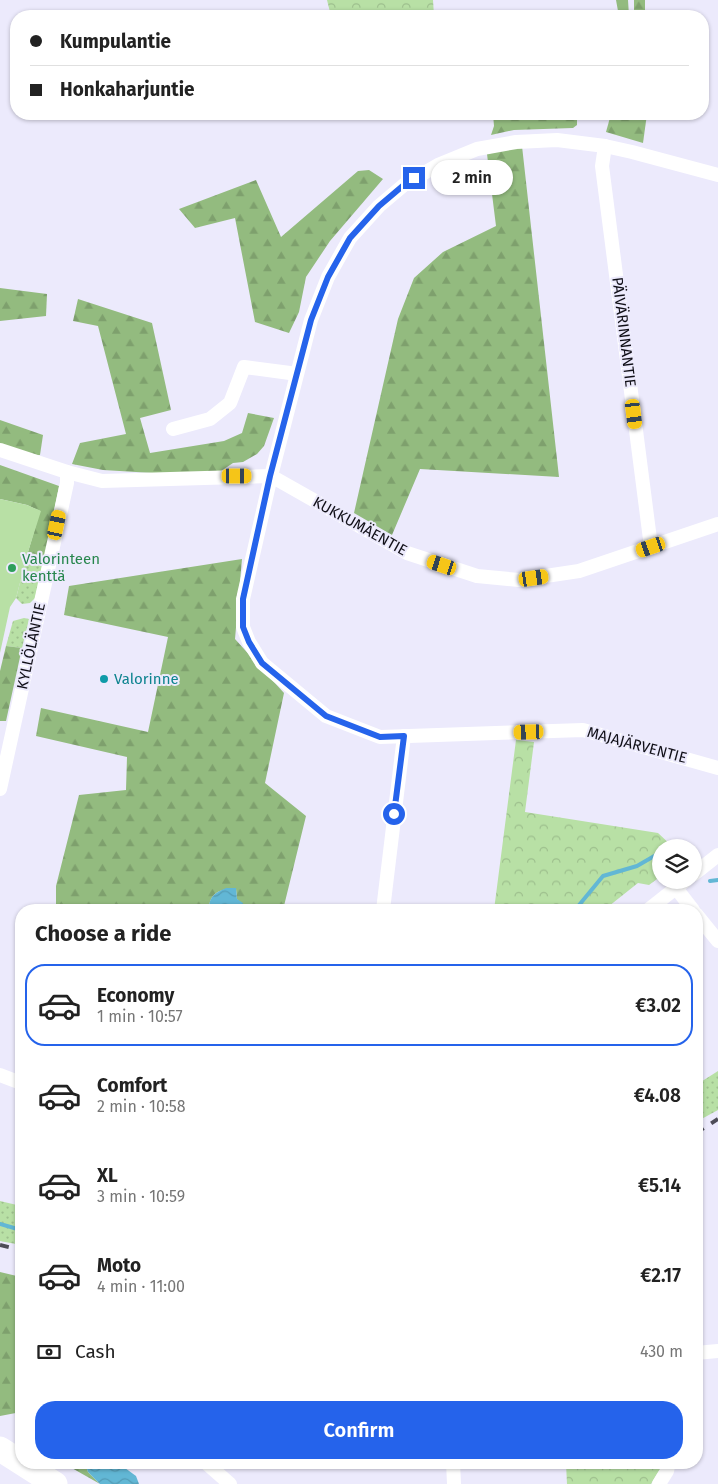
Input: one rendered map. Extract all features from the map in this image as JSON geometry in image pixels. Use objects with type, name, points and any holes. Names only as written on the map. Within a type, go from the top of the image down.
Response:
[{"type":"highway","points":[[0,1449],[15,1459]]},
{"type":"highway","points":[[31,1469],[55,1484]]},
{"type":"street","name":"MAJAJÄRVENTIE","points":[[718,175],[605,146],[557,140],[516,142],[477,149],[424,172],[405,184],[379,206],[350,238],[328,277],[311,320],[270,476],[243,599],[243,627],[249,642],[262,663],[326,716],[380,737],[583,730],[718,768]]},
{"type":"street","name":"PÄIVÄRINNANTIE","points":[[605,146],[602,166],[651,547]]},
{"type":"street","points":[[173,429],[210,419],[230,403],[244,367],[290,373]]},
{"type":"street","points":[[0,450],[67,472],[102,481],[270,476]]},
{"type":"street","name":"KYLLÖLÄNTIE","points":[[0,789],[67,483],[67,472]]},
{"type":"street","name":"KUKKUMÄENTIE","points":[[270,476],[407,553],[477,576],[519,580],[579,571],[718,524]]},
{"type":"street","points":[[384,904],[404,736]]},
{"type":"street","points":[[702,868],[718,855]]},
{"type":"street","points":[[656,904],[675,889]]},
{"type":"street","points":[[684,889],[691,904]]},
{"type":"street","points":[[703,923],[718,941]]},
{"type":"street","points":[[0,1075],[15,1081]]},
{"type":"street","points":[[703,1352],[718,1351]]},
{"type":"street","points":[[213,1469],[230,1484]]},
{"type":"street","points":[[453,1469],[454,1484]]},
{"type":"street","points":[[659,1484],[668,1469]]},
{"type":"green space","points":[[327,0],[433,0],[434,10],[330,10]]},
{"type":"green space","points":[[616,0],[628,0],[629,10],[618,10]]},
{"type":"green space","points":[[634,0],[645,0],[645,10],[634,10]]},
{"type":"green space","points":[[494,120],[577,120],[577,125],[573,128],[514,130],[491,135]]},
{"type":"green space","points":[[609,120],[646,120],[643,143],[606,132]]},
{"type":"green space","points":[[522,146],[559,477],[420,469],[392,535],[354,513],[398,319],[414,278],[443,252],[496,226],[487,154]]},
{"type":"green space","points":[[369,170],[383,179],[330,241],[306,277],[299,312],[289,333],[255,322],[235,218],[195,228],[179,209],[256,180],[281,237],[358,171]]},
{"type":"green space","points":[[0,288],[47,294],[46,316],[0,321]]},
{"type":"green space","points":[[78,299],[152,323],[171,410],[140,418],[150,453],[224,441],[242,433],[248,413],[274,418],[264,446],[257,454],[243,462],[233,463],[221,471],[169,474],[103,470],[72,464],[80,443],[126,434],[98,326],[73,321]]},
{"type":"green space","points":[[0,420],[43,435],[40,455],[31,456],[0,444]]},
{"type":"green space","points":[[0,465],[59,486],[45,557],[28,552],[40,511],[27,505],[0,499]]},
{"type":"green space","name":"Valorinteen kenttä","points":[[0,499],[27,505],[41,511],[16,598],[10,607],[0,653]]},
{"type":"green space","points":[[28,552],[45,557],[35,598],[30,603],[22,604],[16,598]]},
{"type":"green space","points":[[242,559],[235,639],[284,693],[265,783],[306,816],[284,904],[239,904],[236,889],[225,889],[213,896],[210,904],[56,904],[56,886],[79,795],[126,790],[127,757],[36,736],[41,708],[148,732],[168,637],[64,615],[69,586]]},
{"type":"green space","points":[[24,618],[29,619],[22,648],[6,646],[13,621]]},
{"type":"green space","points":[[6,646],[22,648],[6,721],[0,721],[0,671]]},
{"type":"green space","points":[[516,740],[534,742],[525,812],[658,833],[664,839],[652,839],[652,883],[649,885],[638,883],[612,904],[495,904]]},
{"type":"green space","points":[[718,1071],[718,1110],[703,1118],[703,1081]]},
{"type":"green space","points":[[0,1201],[15,1205],[15,1244],[0,1241]]},
{"type":"green space","points":[[0,1272],[15,1276],[15,1413],[0,1416]]},
{"type":"green space","points":[[74,1469],[87,1469],[100,1484]]},
{"type":"green space","points":[[566,1469],[660,1469],[651,1484],[567,1484]]},
{"type":"water","points":[[226,888],[236,888],[237,899],[243,904],[210,904],[213,896]]},
{"type":"water","points":[[87,1469],[126,1469],[136,1476],[139,1484],[100,1484]]},
{"type":"waterway","points":[[580,904],[603,876],[637,866],[652,857]]},
{"type":"waterway","points":[[710,881],[718,880]]},
{"type":"waterway","points":[[0,1224],[15,1228]]},
{"type":"railway","points":[[703,1129],[718,1119]]},
{"type":"railway","points":[[0,1245],[15,1249]]},
{"type":"place","name":"Valorinteen kenttä","points":[[12,568]]},
{"type":"place","name":"Valorinne","points":[[104,679]]},
{"type":"route","points":[[394,814],[404,736],[380,737],[326,716],[262,663],[249,642],[243,627],[243,599],[270,476],[311,320],[328,277],[350,238],[379,206],[414,178]]}]
